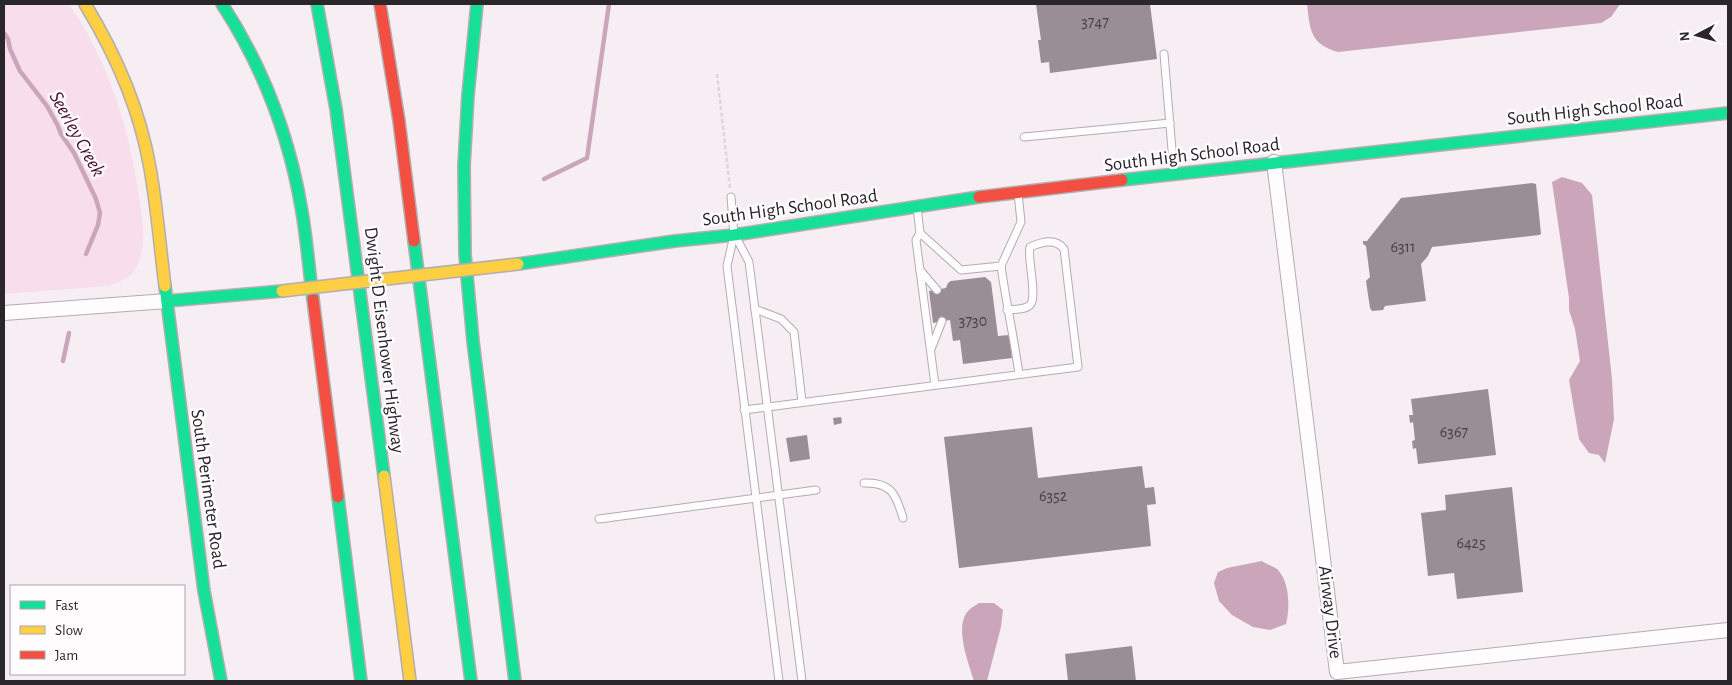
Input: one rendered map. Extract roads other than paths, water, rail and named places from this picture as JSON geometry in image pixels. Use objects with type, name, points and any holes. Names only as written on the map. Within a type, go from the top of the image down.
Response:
[{"type":"main road","points":[[85,4],[116,58],[140,125],[151,174],[167,301]]},
{"type":"main road","points":[[222,4],[243,36],[262,78],[283,131],[296,182],[302,212],[361,681]]},
{"type":"main road","name":"Dwight D Eisenhower Highway","points":[[317,4],[338,119],[410,681]]},
{"type":"main road","points":[[380,4],[399,121],[471,681]]},
{"type":"main road","points":[[477,4],[468,94],[464,190],[468,296],[515,681]]},
{"type":"main road","points":[[468,94],[486,4]]},
{"type":"main road","name":"South High School Road","points":[[167,301],[282,291],[518,264],[675,241],[734,235],[1018,192],[1274,162],[1728,113]]},
{"type":"main road","name":"South Perimeter Road","points":[[167,301],[204,591],[220,681]]},
{"type":"street","name":"Airway Drive","points":[[1274,162],[1337,672],[1728,630]]},
{"type":"street","points":[[4,313],[167,301]]},
{"type":"lane","points":[[1164,54],[1174,174]]},
{"type":"lane","points":[[1024,138],[1170,123]]},
{"type":"lane","points":[[1018,192],[1021,222],[1001,266],[1019,374]]},
{"type":"lane","points":[[731,197],[734,235],[727,266],[779,681]]},
{"type":"lane","points":[[916,206],[920,233],[916,240],[935,385]]},
{"type":"lane","points":[[920,233],[961,270],[1001,266]]},
{"type":"lane","points":[[734,235],[749,262],[802,681]]},
{"type":"lane","points":[[744,410],[1078,367],[1064,249],[1060,244],[1054,242],[1036,244],[1030,247],[1028,255],[1033,290],[1032,301],[1029,306],[1024,308],[1007,310]]},
{"type":"lane","points":[[920,270],[937,290]]},
{"type":"lane","points":[[755,310],[781,319],[794,332],[802,402]]},
{"type":"lane","points":[[931,351],[942,322]]},
{"type":"lane","points":[[864,483],[876,482],[886,486],[893,492],[899,503],[903,518]]},
{"type":"lane","points":[[599,519],[816,490]]},
{"type":"waterway","points":[[544,179],[587,158],[609,4]]},
{"type":"waterway","name":"Seerley Creek","points":[[4,33],[20,71],[47,106],[61,134],[74,153],[96,199],[100,213],[98,225],[86,254]]},
{"type":"waterway","name":"Seerley Creek","points":[[63,361],[69,333]]}]
